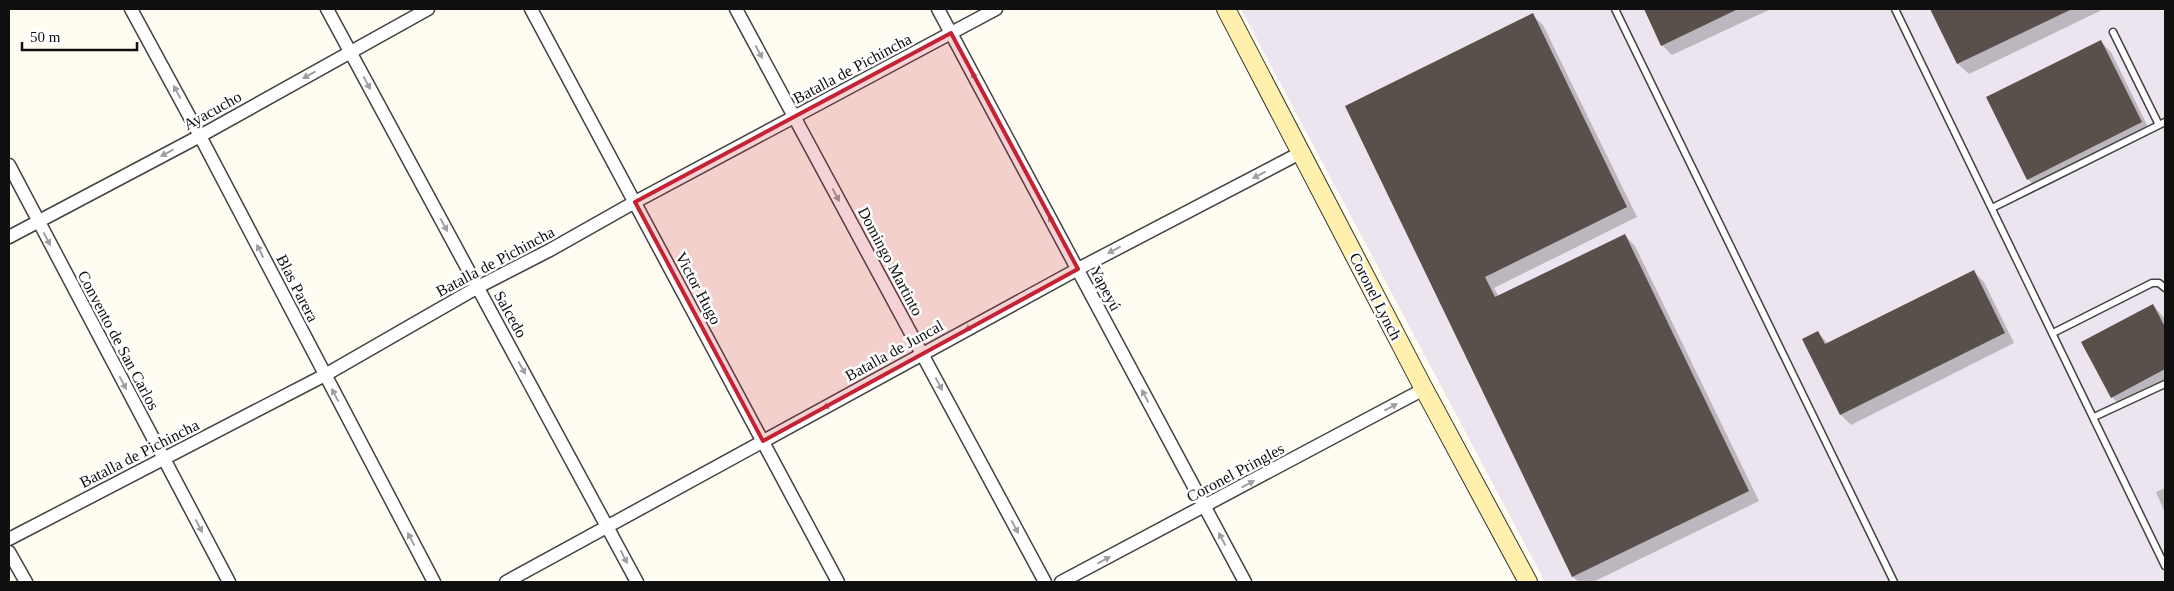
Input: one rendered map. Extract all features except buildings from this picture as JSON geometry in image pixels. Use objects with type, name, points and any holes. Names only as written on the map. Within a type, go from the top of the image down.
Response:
[{"type":"main road","name":"Coronel Lynch","points":[[1226,9],[1424,389],[1528,582]]},
{"type":"street","name":"Blas Parera","points":[[131,9],[200,136],[434,582]]},
{"type":"street","name":"Salcedo","points":[[327,9],[637,582]]},
{"type":"street","name":"Ayacucho","points":[[9,237],[200,136],[428,9]]},
{"type":"street","name":"Victor Hugo","points":[[532,9],[838,582]]},
{"type":"street","name":"Domingo Martinto","points":[[736,9],[1044,582]]},
{"type":"street","name":"Yapeyú","points":[[938,9],[1245,582]]},
{"type":"street","name":"Batalla de Pichincha","points":[[9,539],[324,375],[478,287],[996,9]]},
{"type":"street","name":"Batalla de Juncal","points":[[506,582],[922,353],[1302,152]]},
{"type":"street","name":"Convento de San Carlos","points":[[9,165],[163,459],[230,582]]},
{"type":"street","name":"Coronel Pringles","points":[[1061,582],[1424,389]]},
{"type":"street","points":[[9,552],[26,582]]},
{"type":"lane","points":[[1615,9],[1894,582]]},
{"type":"lane","points":[[1895,9],[2165,566]]},
{"type":"lane","points":[[1992,208],[2162,124],[2113,32]]},
{"type":"lane","points":[[2053,333],[2152,283],[2159,283],[2165,288]]},
{"type":"lane","points":[[2094,417],[2165,384]]},
{"type":"highlighted area","points":[[951,33],[1078,269],[763,441],[635,202]]},
{"type":"shaded area","points":[[1241,9],[2165,9],[2165,582],[1545,582]]}]
